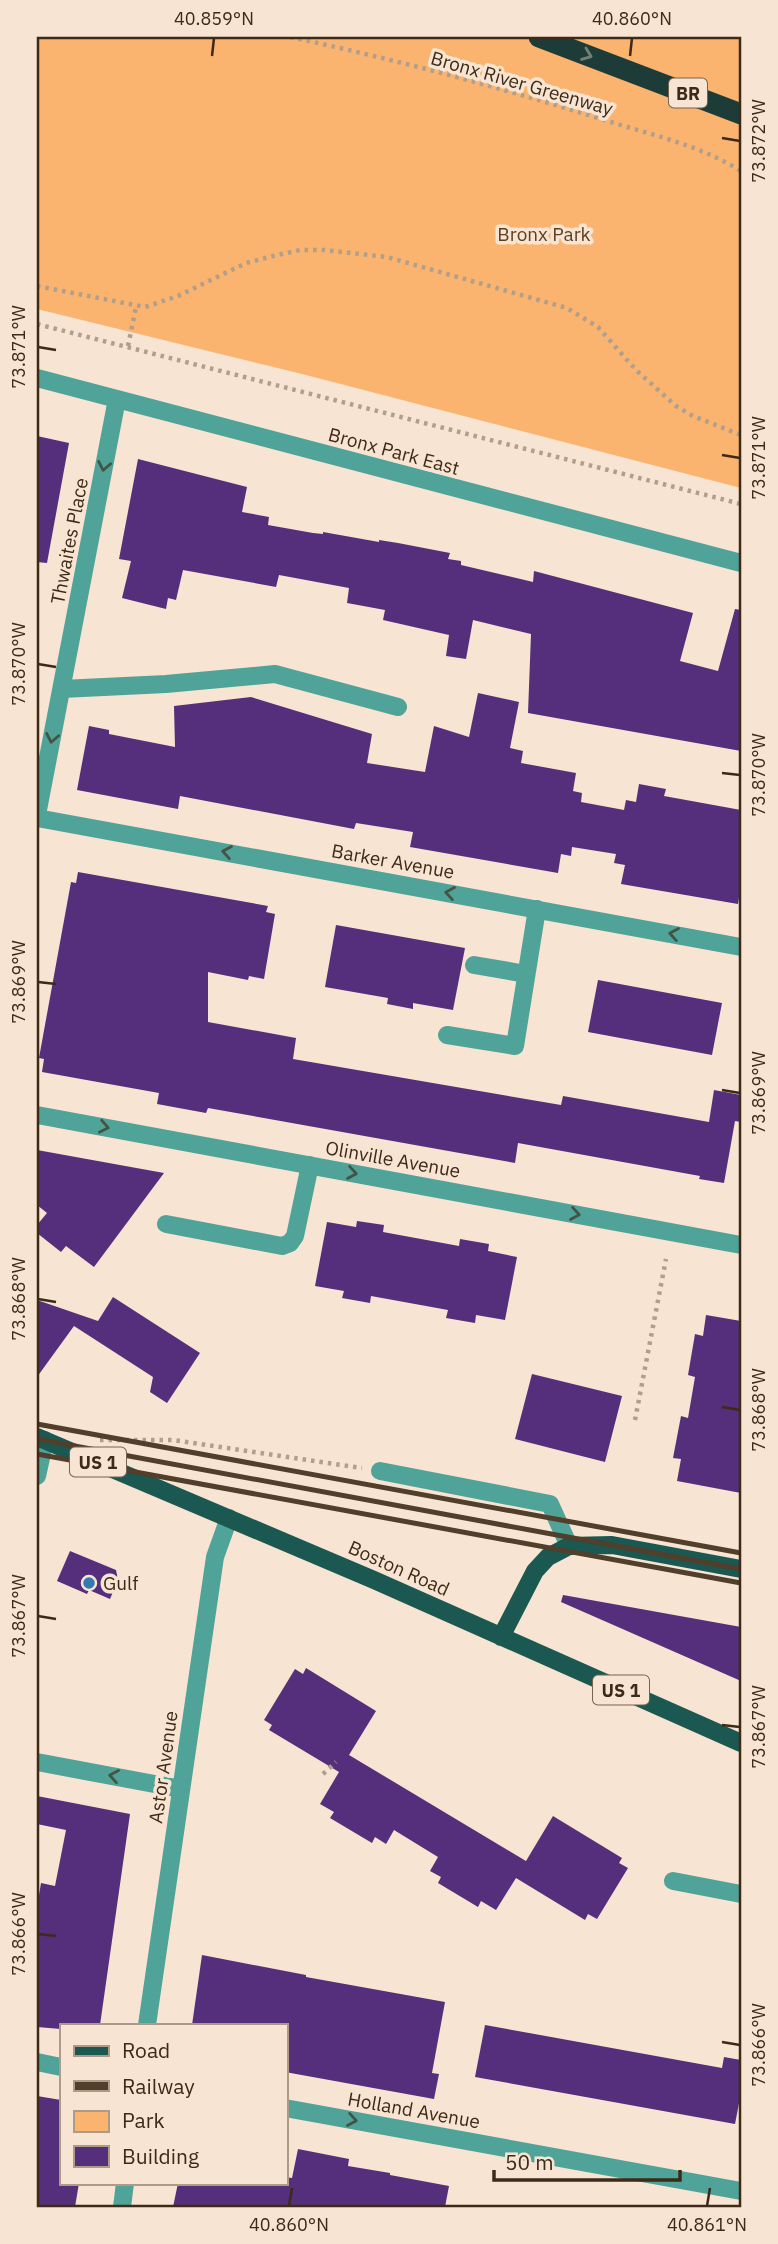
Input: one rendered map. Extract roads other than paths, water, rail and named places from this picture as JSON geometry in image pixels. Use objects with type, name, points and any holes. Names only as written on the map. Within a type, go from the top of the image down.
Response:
[{"type":"highway","name":"BR","points":[[539,37],[741,114]]},
{"type":"main road","name":"Boston Road","points":[[41,1439],[229,1518],[741,1743]]},
{"type":"main road","points":[[501,1637],[534,1571],[548,1557],[569,1546],[600,1544],[623,1547],[741,1569]]},
{"type":"street","name":"Bronx Park East","points":[[37,378],[741,563]]},
{"type":"street","name":"Thwaites Place","points":[[37,816],[117,399]]},
{"type":"street","points":[[62,689],[166,684],[275,674],[398,707]]},
{"type":"street","name":"Barker Avenue","points":[[37,816],[741,947]]},
{"type":"street","points":[[447,1035],[514,1046],[537,909]]},
{"type":"street","points":[[474,965],[526,974]]},
{"type":"street","name":"Olinville Avenue","points":[[37,1115],[741,1245]]},
{"type":"street","points":[[166,1224],[282,1246],[290,1243],[295,1236],[310,1165]]},
{"type":"street","points":[[37,1476],[41,1439]]},
{"type":"street","points":[[380,1471],[550,1504],[569,1546]]},
{"type":"street","name":"Astor Avenue","points":[[147,2024],[215,1557],[229,1518]]},
{"type":"street","points":[[37,1762],[181,1788]]},
{"type":"street","points":[[673,1881],[741,1894]]},
{"type":"street","points":[[37,2062],[60,2067]]},
{"type":"street","name":"Holland Avenue","points":[[287,2108],[741,2191]]},
{"type":"street","points":[[122,2207],[125,2184]]},
{"type":"railway","points":[[37,1424],[741,1553]]},
{"type":"railway","points":[[37,1439],[741,1569]]},
{"type":"railway","points":[[37,1454],[741,1583]]},
{"type":"place","name":"Gulf","points":[[89,1583]]},
{"type":"park label","name":"Bronx Park","points":[[544,234]]}]
